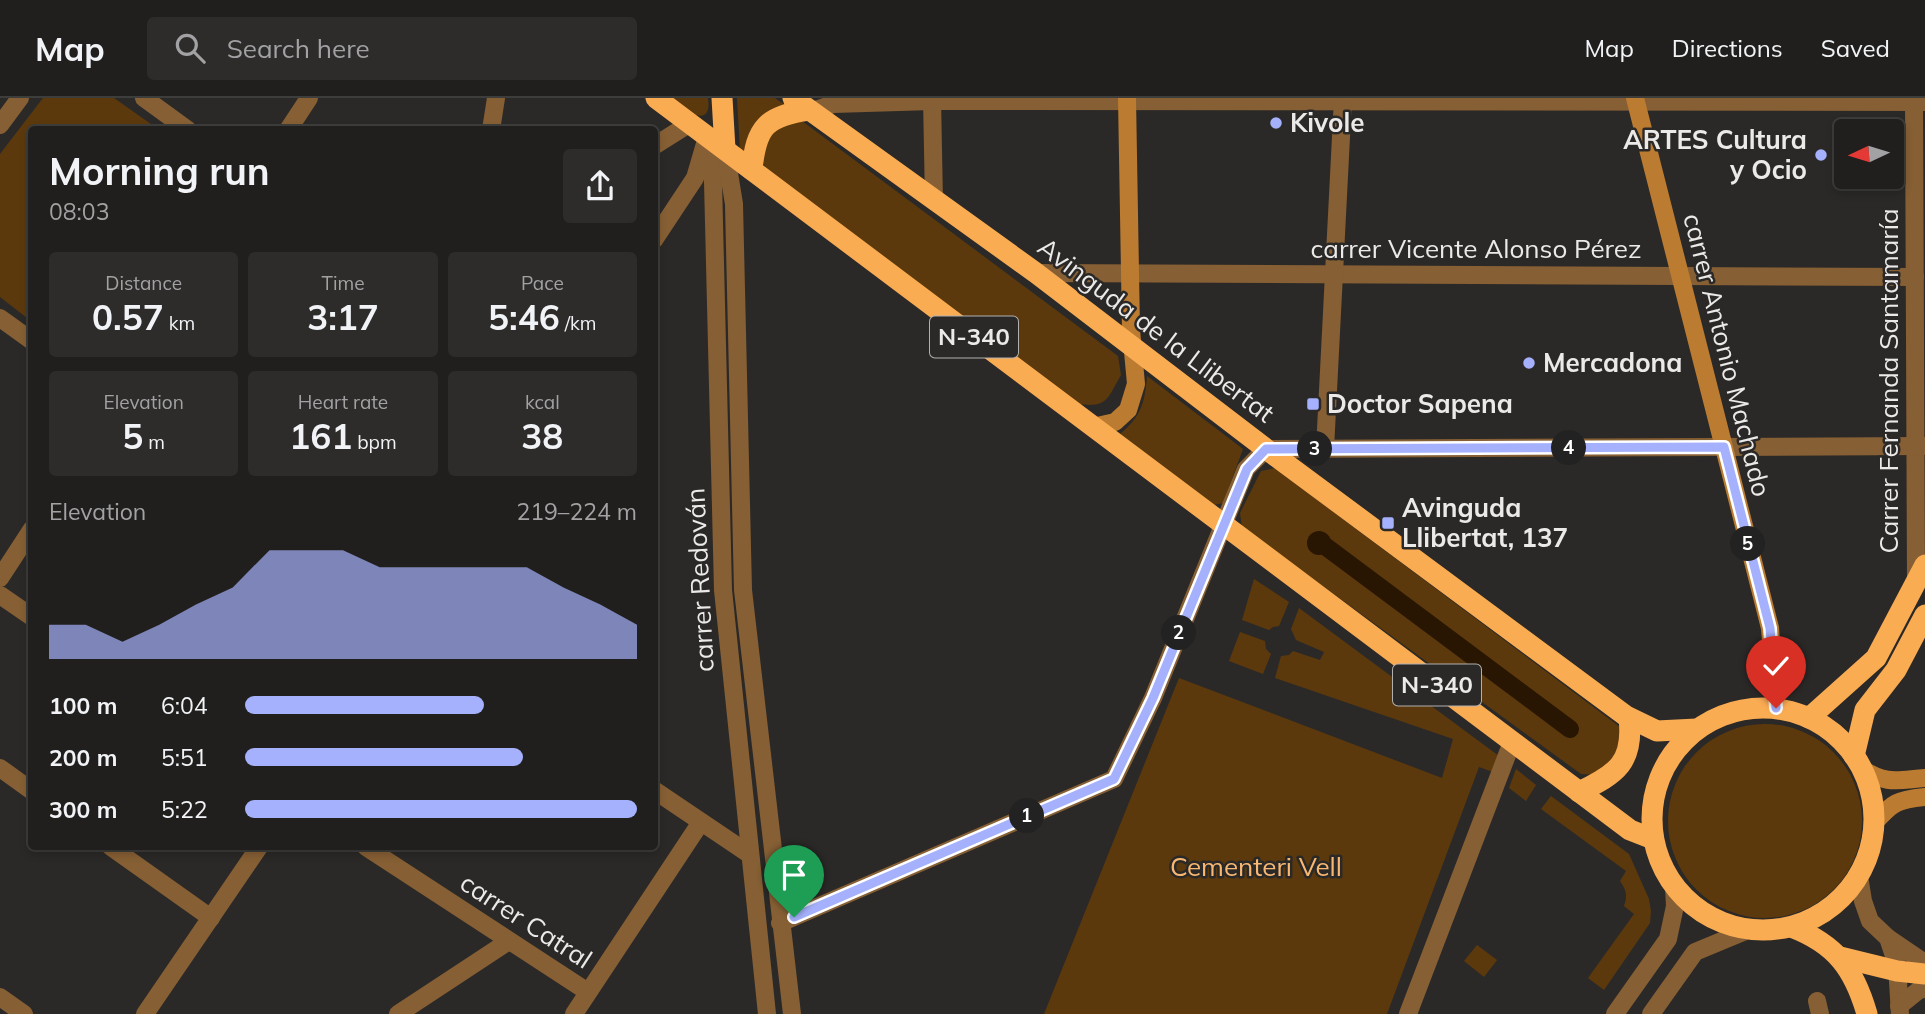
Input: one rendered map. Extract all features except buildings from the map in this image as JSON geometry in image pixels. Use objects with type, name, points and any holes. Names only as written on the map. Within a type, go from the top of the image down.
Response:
[{"type":"highway","name":"N-340","points":[[656,98],[1630,830],[1653,839]]},
{"type":"highway","points":[[715,142],[722,98]]},
{"type":"highway","points":[[752,170],[754,147],[763,129],[777,116],[805,106]]},
{"type":"highway","name":"Avinguda de la Llibertat","points":[[805,106],[1036,273],[1266,449],[1629,718],[1657,731],[1697,729]]},
{"type":"highway","points":[[1809,718],[1876,658],[1921,573]]},
{"type":"highway","points":[[1858,762],[1865,710],[1896,670],[1925,615]]},
{"type":"highway","points":[[1776,708],[1809,718],[1833,733],[1858,762],[1871,795],[1874,823],[1870,846],[1858,876],[1833,906],[1812,919],[1791,927],[1771,931],[1748,930],[1715,920],[1693,906],[1674,887],[1661,864],[1653,839],[1651,816],[1654,793],[1664,768],[1678,747],[1697,729],[1717,717],[1748,709],[1776,708]]},
{"type":"highway","points":[[1579,792],[1617,771],[1626,758],[1629,718]]},
{"type":"highway","points":[[1791,927],[1824,942],[1840,957],[1860,989],[1867,1014]]},
{"type":"highway","points":[[1840,957],[1897,971],[1925,974]]},
{"type":"main road","points":[[1093,427],[1115,422],[1128,410],[1136,384],[1132,348],[1127,99]]},
{"type":"main road","name":"carrer Antonio Machado","points":[[1635,100],[1770,628],[1776,708]]},
{"type":"main road","points":[[1858,762],[1877,779],[1892,781],[1925,778]]},
{"type":"main road","points":[[1874,823],[1887,808],[1901,799],[1925,797]]},
{"type":"street","points":[[0,125],[20,98]]},
{"type":"street","points":[[144,98],[182,126]]},
{"type":"street","points":[[291,126],[309,98]]},
{"type":"street","points":[[492,126],[496,98]]},
{"type":"street","points":[[932,99],[934,201]]},
{"type":"street","points":[[805,106],[932,99],[1917,100]]},
{"type":"street","points":[[1325,449],[1343,99]]},
{"type":"street","name":"Carrer Fernanda Santamaría","points":[[1917,100],[1915,277],[1921,446],[1921,573]]},
{"type":"street","points":[[658,144],[690,124]]},
{"type":"street","points":[[658,234],[715,142]]},
{"type":"street","name":"carrer Redován","points":[[715,142],[723,590],[767,1014]]},
{"type":"street","name":"carrer Redován","points":[[715,142],[734,204],[743,590],[792,1014]]},
{"type":"street","name":"carrer Vicente Alonso Pérez","points":[[1036,273],[1915,277]]},
{"type":"street","points":[[0,318],[28,338]]},
{"type":"street","points":[[780,923],[1114,779],[1153,698],[1247,469],[1266,449],[1921,446]]},
{"type":"street","points":[[0,578],[28,535]]},
{"type":"street","points":[[0,595],[28,614]]},
{"type":"street","points":[[1408,1014],[1512,741]]},
{"type":"street","points":[[0,768],[28,788]]},
{"type":"street","points":[[658,793],[749,854]]},
{"type":"street","points":[[574,1014],[701,822]]},
{"type":"street","points":[[115,850],[211,918]]},
{"type":"street","points":[[145,1014],[257,850]]},
{"type":"street","name":"carrer Catral","points":[[371,850],[588,992]]},
{"type":"street","points":[[1858,876],[1870,920],[1888,938],[1925,963]]},
{"type":"street","points":[[1615,1014],[1668,939],[1675,906],[1674,887]]},
{"type":"street","points":[[1651,1014],[1695,952],[1748,930]]},
{"type":"street","points":[[1888,938],[1897,971],[1899,1010]]},
{"type":"street","points":[[398,1014],[509,941]]},
{"type":"street","points":[[1899,1010],[1919,990],[1925,989]]},
{"type":"street","points":[[0,997],[24,1014]]},
{"type":"green space","points":[[43,98],[114,98],[154,126],[28,126],[28,319],[0,297],[0,154]]},
{"type":"green space","points":[[668,98],[708,98],[708,108],[705,114],[700,116]]},
{"type":"green space","points":[[737,98],[775,98],[788,107],[748,157],[740,151]]},
{"type":"green space","points":[[802,121],[1118,356],[1121,375],[1106,400],[1095,405],[1078,404],[769,174],[761,159],[771,126]]},
{"type":"green space","points":[[1147,376],[1243,449],[1223,503],[1214,505],[1120,434],[1141,408]]},
{"type":"green space","points":[[1275,468],[1620,727],[1627,739],[1599,775],[1581,774],[1242,527],[1240,513],[1261,471]]},
{"type":"green space","points":[[1254,579],[1289,602],[1279,626],[1269,630],[1242,620]]},
{"type":"green space","name":"Cementeri Vell","points":[[1299,608],[1499,756],[1493,772],[1479,767],[1387,1014],[1044,1014],[1179,678],[1442,778],[1453,739],[1275,678],[1281,656],[1289,655],[1293,651],[1320,660],[1324,652],[1296,640],[1291,629]]},
{"type":"green space","points":[[1240,632],[1265,641],[1266,649],[1271,654],[1263,674],[1229,661]]},
{"type":"green space","points":[[1765,724],[1802,732],[1833,753],[1854,784],[1862,821],[1854,858],[1833,889],[1802,910],[1765,918],[1728,910],[1697,889],[1676,858],[1668,821],[1676,784],[1697,753],[1728,732]]},
{"type":"green space","points":[[1516,769],[1536,785],[1526,801],[1509,788]]},
{"type":"green space","points":[[1551,796],[1629,854],[1649,899],[1650,923],[1604,990],[1588,978],[1634,914],[1624,906],[1626,893],[1620,881],[1626,871],[1541,809]]},
{"type":"green space","points":[[1477,945],[1497,960],[1484,977],[1464,961]]},
{"type":"shaded area","points":[[1314,531],[1324,531],[1331,538],[1331,548],[1324,555],[1314,555],[1307,548],[1307,538]]},
{"type":"waterway","points":[[1325,546],[1570,729]]},
{"type":"place","name":"Kivole","points":[[1276,123]]},
{"type":"place","name":"ARTES Cultura y Ocio","points":[[1821,155]]},
{"type":"place","name":"Mercadona","points":[[1529,363]]},
{"type":"place","name":"Doctor Sapena","points":[[1313,404]]},
{"type":"place","name":"Avinguda Llibertat, 137","points":[[1388,523]]},
{"type":"route","points":[[794,917],[1114,779],[1153,698],[1247,469],[1266,449],[1724,447],[1770,628],[1776,708]]}]
